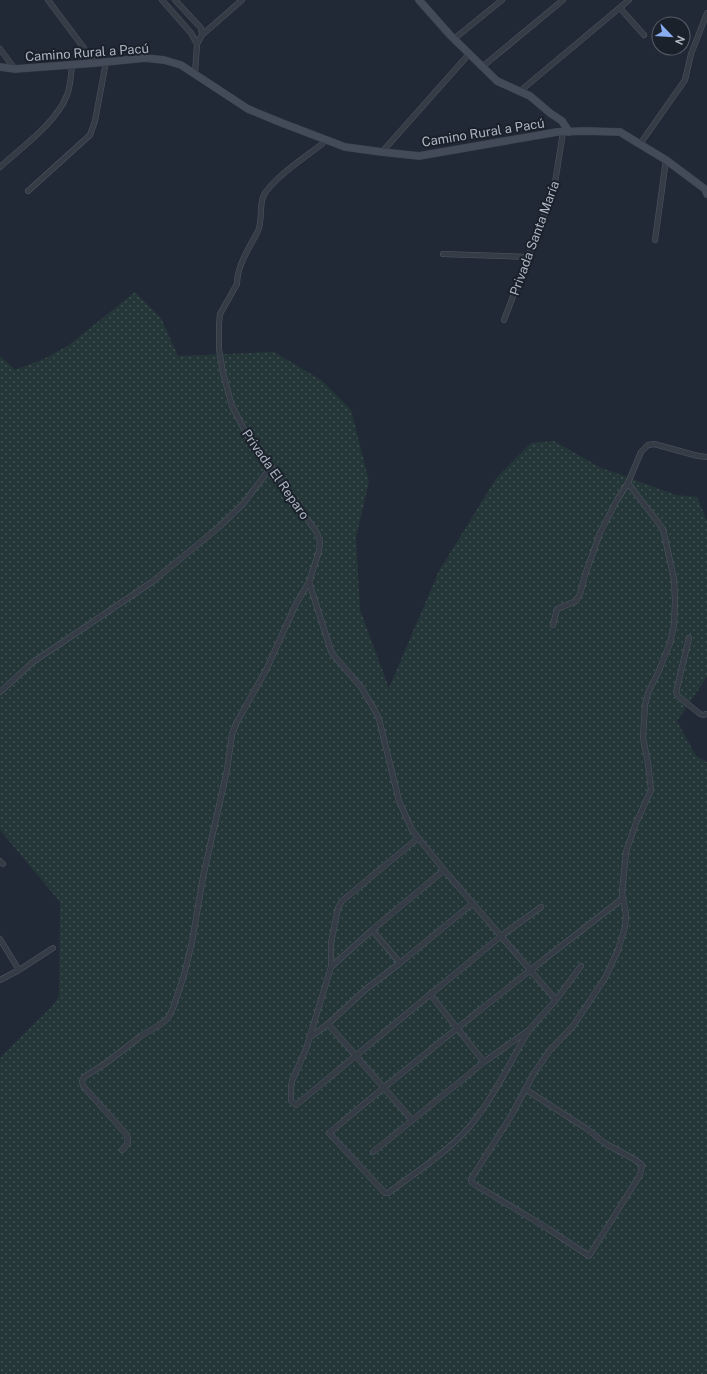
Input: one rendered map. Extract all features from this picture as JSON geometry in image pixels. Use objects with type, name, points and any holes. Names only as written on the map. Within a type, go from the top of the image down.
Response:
[{"type":"street","points":[[48,0],[95,63]]},
{"type":"street","points":[[162,0],[191,33],[197,44]]},
{"type":"street","points":[[175,0],[201,28],[202,35]]},
{"type":"street","points":[[195,74],[197,44],[202,35],[242,0]]},
{"type":"street","points":[[420,0],[452,37],[482,68],[497,81],[530,96],[562,121],[566,132]]},
{"type":"street","points":[[452,37],[502,0]]},
{"type":"street","points":[[482,68],[563,0]]},
{"type":"street","points":[[520,92],[630,0]]},
{"type":"street","points":[[620,8],[644,35]]},
{"type":"street","points":[[640,144],[685,80],[691,54],[706,22],[707,13]]},
{"type":"street","points":[[0,49],[15,69]]},
{"type":"street","points":[[382,152],[469,54]]},
{"type":"street","name":"Camino Rural a Pacú","points":[[0,67],[15,69],[145,58],[164,60],[181,65],[248,109],[325,140],[346,147],[419,156],[566,132],[620,132],[666,160],[706,190]]},
{"type":"street","points":[[28,191],[90,135],[95,121],[106,62]]},
{"type":"street","points":[[0,167],[56,116],[67,95],[71,82],[72,64]]},
{"type":"street","name":"Privada Santa María","points":[[504,320],[554,189],[566,132]]},
{"type":"street","name":"Privada El Reparo","points":[[122,1150],[128,1143],[127,1135],[83,1086],[82,1081],[141,1036],[165,1021],[173,1008],[184,975],[192,942],[203,877],[227,770],[232,734],[237,722],[266,670],[296,604],[309,582],[320,551],[320,541],[317,533],[247,435],[232,406],[223,373],[219,349],[220,314],[236,284],[245,255],[258,231],[262,198],[274,182],[325,140]]},
{"type":"street","points":[[655,240],[666,160]]},
{"type":"street","points":[[443,254],[528,257]]},
{"type":"street","points":[[553,625],[557,609],[576,602],[600,533],[617,500],[628,484],[641,452],[648,445],[654,444],[707,457]]},
{"type":"street","points":[[0,692],[33,662],[152,582],[224,522],[243,504],[271,467]]},
{"type":"street","points":[[525,1089],[606,1144],[634,1159],[642,1166],[640,1175],[589,1256],[472,1183],[471,1179],[511,1116],[525,1089],[534,1073],[550,1050],[573,1026],[610,971],[625,927],[626,915],[622,899],[625,858],[629,840],[648,800],[651,790],[648,763],[642,738],[645,705],[648,694],[669,647],[674,626],[675,601],[674,579],[663,529],[628,484]]},
{"type":"street","points":[[309,582],[331,651],[361,687],[379,719],[399,801],[407,821],[418,838],[444,870],[556,1000]]},
{"type":"street","points":[[689,638],[676,692],[678,696],[700,714],[707,714]]},
{"type":"street","points":[[418,838],[342,901],[338,908],[331,943],[330,967],[309,1038],[291,1087],[291,1101],[296,1105],[501,936],[541,906]]},
{"type":"street","points":[[330,967],[444,870]]},
{"type":"street","points":[[581,966],[556,1000],[529,1030],[489,1101],[470,1126],[450,1145],[388,1193],[385,1193],[329,1133],[456,1029],[622,899]]},
{"type":"street","points":[[309,1038],[328,1024],[366,989],[473,903]]},
{"type":"street","points":[[372,930],[400,963]]},
{"type":"street","points":[[0,939],[19,970]]},
{"type":"street","points":[[0,980],[19,970],[53,948]]},
{"type":"street","points":[[430,994],[456,1029],[484,1062]]},
{"type":"street","points":[[328,1024],[412,1120]]},
{"type":"street","points":[[373,1152],[484,1062],[529,1030]]},
{"type":"shaded area","points":[[135,292],[161,318],[178,356],[274,352],[321,380],[351,410],[369,482],[356,537],[360,610],[389,688],[439,571],[497,477],[531,443],[554,441],[599,467],[676,495],[697,497],[707,521],[707,677],[677,721],[696,756],[707,762],[707,1374],[0,1374],[0,1058],[55,1003],[59,995],[60,902],[0,830],[0,356],[15,370],[44,359],[69,345]]}]
